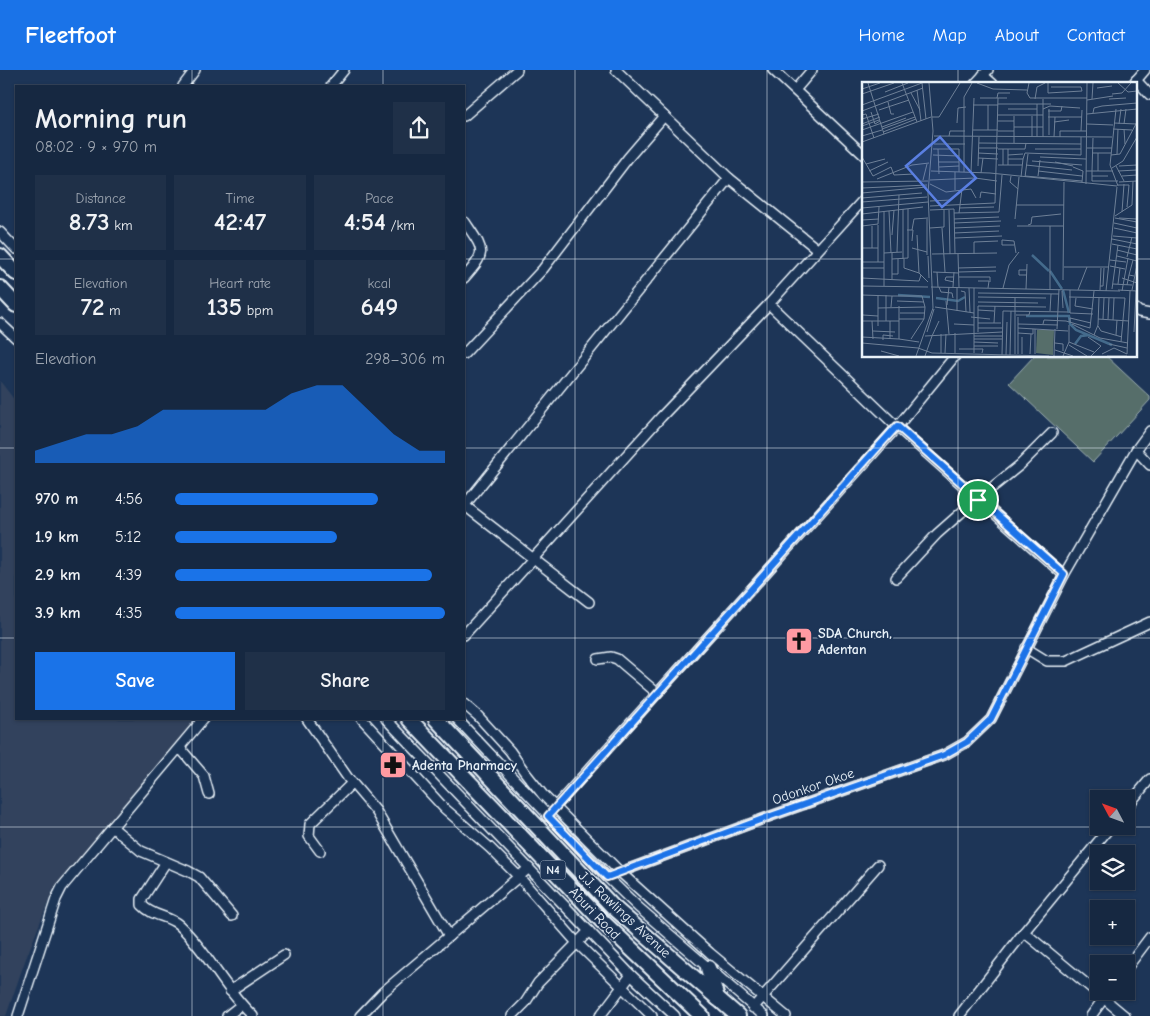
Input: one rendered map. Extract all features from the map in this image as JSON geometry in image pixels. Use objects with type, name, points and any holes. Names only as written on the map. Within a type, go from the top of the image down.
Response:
[{"type":"highway","points":[[0,256],[15,272]]},
{"type":"highway","points":[[0,288],[15,304]]},
{"type":"highway","name":"Aburi Road","points":[[410,720],[602,921],[702,1016]]},
{"type":"highway","name":"J.J. Rawlings Avenue","points":[[437,720],[612,906],[738,1016]]},
{"type":"highway","points":[[708,968],[717,998]]},
{"type":"street","points":[[184,85],[195,70]]},
{"type":"street","points":[[332,85],[344,70]]},
{"type":"street","points":[[465,115],[517,70]]},
{"type":"street","points":[[616,70],[729,178],[817,249]]},
{"type":"street","points":[[773,70],[862,153]]},
{"type":"street","points":[[795,90],[812,70]]},
{"type":"street","points":[[1134,82],[1146,70]]},
{"type":"street","points":[[977,82],[986,72]]},
{"type":"street","points":[[1138,85],[1150,95]]},
{"type":"street","points":[[465,353],[543,269],[634,151],[664,116]]},
{"type":"street","points":[[465,505],[729,178]]},
{"type":"street","points":[[465,634],[531,558],[862,202]]},
{"type":"street","points":[[465,222],[479,243],[482,252],[480,260],[465,277]]},
{"type":"street","points":[[0,232],[15,247]]},
{"type":"street","points":[[769,304],[897,426],[978,500],[1064,574]]},
{"type":"street","points":[[1138,311],[1150,314]]},
{"type":"street","points":[[0,323],[15,337]]},
{"type":"street","points":[[548,816],[897,426],[953,358]]},
{"type":"street","name":"Odonkor Okoe","points":[[607,877],[768,817],[944,755],[967,742],[991,719],[1064,574],[1136,450],[1150,431]]},
{"type":"street","points":[[896,578],[937,534],[1020,465],[1052,433]]},
{"type":"street","points":[[1136,450],[1150,465]]},
{"type":"street","points":[[465,507],[589,602]]},
{"type":"street","points":[[1026,648],[1047,660],[1066,661],[1150,622]]},
{"type":"street","points":[[598,659],[611,657],[623,662],[657,693]]},
{"type":"street","points":[[465,705],[478,716],[510,751],[524,771],[555,807],[620,872],[710,953],[786,1016]]},
{"type":"street","points":[[18,1016],[62,887],[203,720]]},
{"type":"street","points":[[308,720],[352,783],[376,811],[449,936]]},
{"type":"street","points":[[363,720],[444,808],[481,839],[578,944],[652,1016]]},
{"type":"street","points":[[387,720],[589,932],[675,1016]]},
{"type":"street","points":[[458,720],[548,816],[638,907],[764,1016]]},
{"type":"street","points":[[180,748],[204,776],[209,794]]},
{"type":"street","points":[[1135,797],[1150,779]]},
{"type":"street","points":[[320,851],[309,836],[310,824],[352,783]]},
{"type":"street","points":[[112,827],[141,851],[188,870],[199,877],[232,916]]},
{"type":"street","points":[[960,1016],[1024,932],[1104,835]]},
{"type":"street","points":[[166,862],[142,899],[142,905],[155,915],[170,919],[178,924],[197,945],[241,1005],[253,1016]]},
{"type":"street","points":[[753,1008],[878,865]]},
{"type":"street","points":[[360,1016],[383,992],[529,868]]},
{"type":"street","points":[[512,1016],[525,1003],[538,983],[589,932]]},
{"type":"street","points":[[1024,932],[1090,982]]},
{"type":"street","points":[[1135,957],[1150,937]]},
{"type":"street","points":[[230,991],[284,954]]},
{"type":"street","points":[[600,1016],[631,975]]},
{"type":"street","points":[[1091,1016],[1103,1000]]},
{"type":"street","points":[[1111,1000],[1125,1016]]},
{"type":"street","points":[[227,1016],[241,1005]]},
{"type":"shaded area","points":[[0,381],[15,401],[15,720],[202,720],[53,890],[6,1016],[0,1016]]},
{"type":"green space","points":[[1032,358],[1108,358],[1150,397],[1150,400],[1093,462],[1009,383]]},
{"type":"place","name":"SDA Church, Adentan","points":[[799,641]]},
{"type":"place","name":"Adenta Pharmacy","points":[[393,765]]},
{"type":"route","points":[[897,426],[978,500],[1064,574],[991,719],[967,742],[944,755],[768,817],[607,877],[548,816],[897,426]]}]
